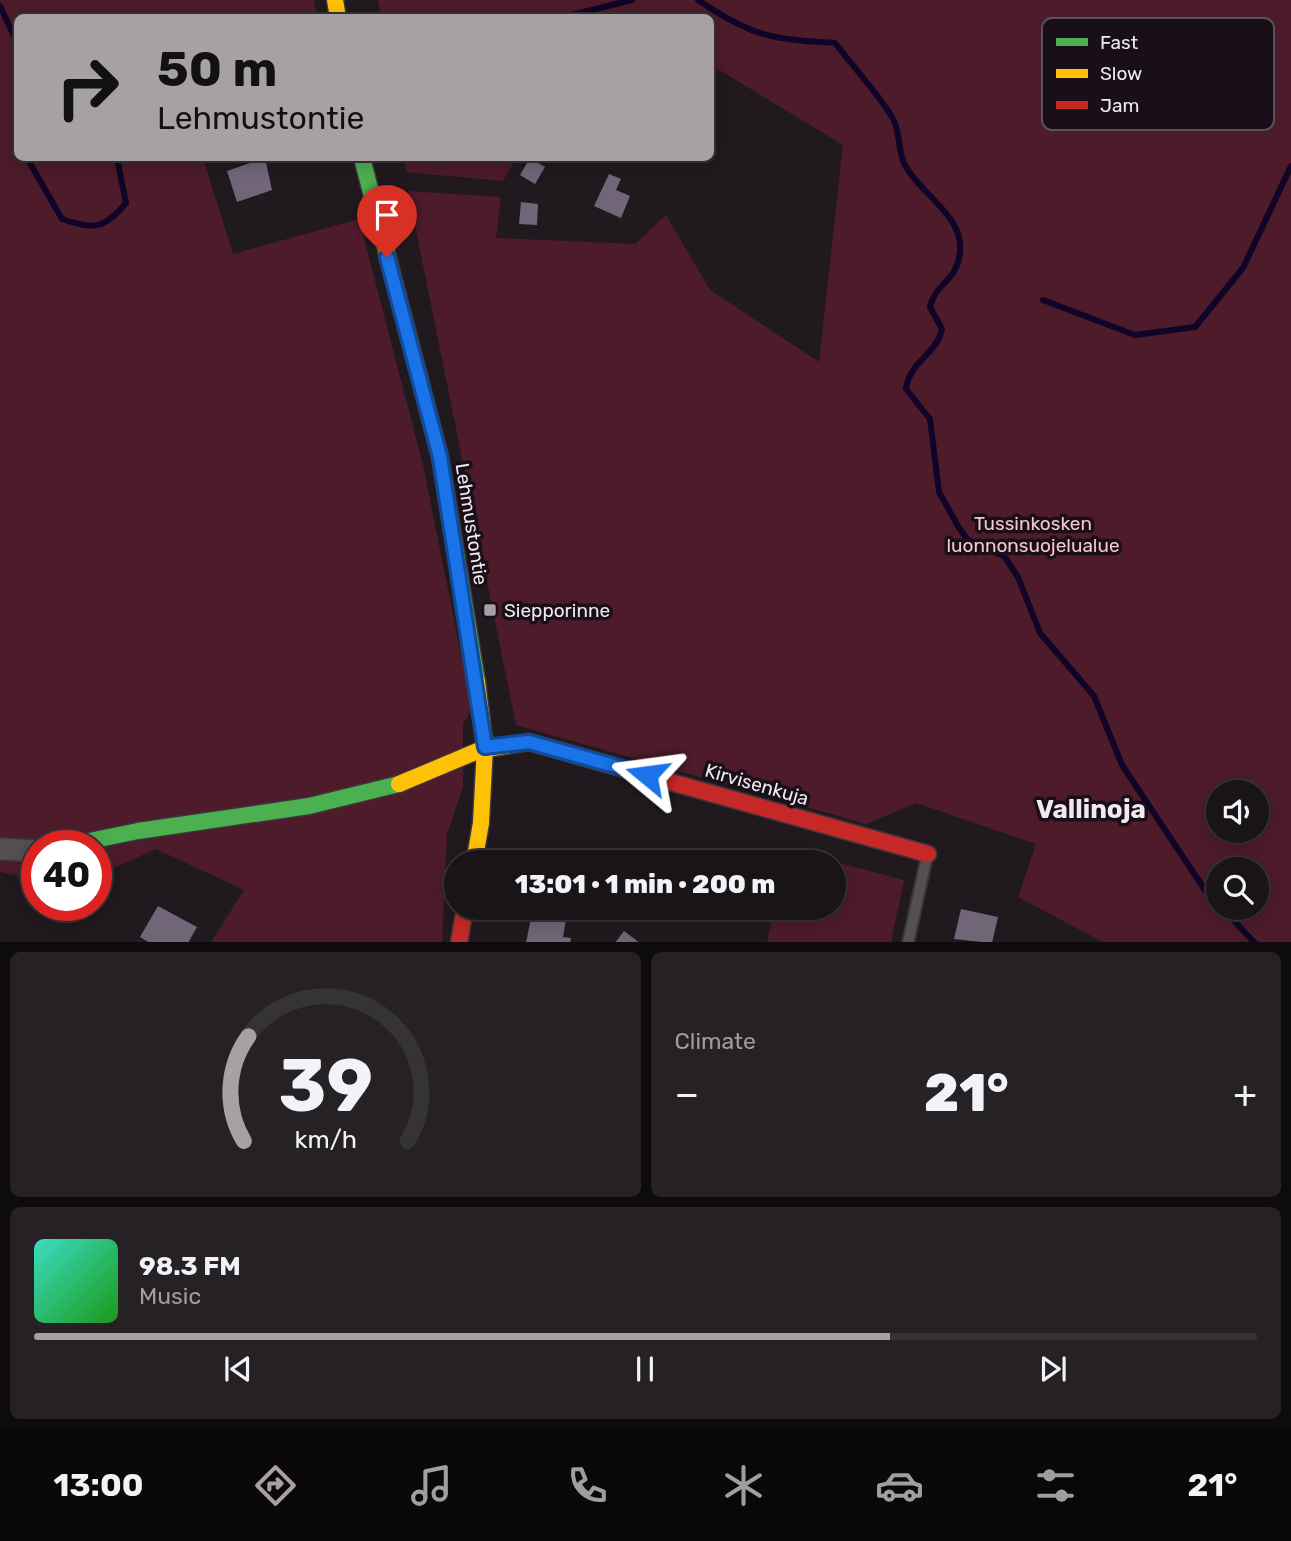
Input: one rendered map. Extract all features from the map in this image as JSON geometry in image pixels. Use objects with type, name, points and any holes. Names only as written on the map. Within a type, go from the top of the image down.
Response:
[{"type":"street","name":"Lehmustontie","points":[[363,161],[440,457],[485,747],[481,823],[476,850]]},
{"type":"street","name":"Kirvisenkuja","points":[[485,747],[529,742],[928,854]]},
{"type":"street","points":[[112,835],[343,799],[402,784],[450,759],[485,747]]},
{"type":"street","points":[[0,849],[21,851]]},
{"type":"street","points":[[459,942],[464,920]]},
{"type":"lane","name":"Kirvisenkuja","points":[[908,942],[928,854]]},
{"type":"green space","points":[[0,0],[314,0],[316,14],[14,14],[14,161],[204,161],[233,254],[359,219],[423,465],[472,709],[463,724],[463,787],[447,834],[446,850],[444,850],[442,942],[211,942],[244,890],[156,849],[112,869],[112,830],[21,830],[21,877],[0,872]]},
{"type":"green space","name":"Tussinkosken luonnonsuojelualue","points":[[378,0],[1291,0],[1291,942],[1103,942],[1018,897],[1036,844],[916,803],[866,824],[516,725],[408,191],[501,197],[496,238],[635,244],[666,215],[710,290],[819,362],[843,145],[714,67],[714,14],[380,14]]},
{"type":"green space","points":[[404,161],[514,161],[503,181],[406,172]]},
{"type":"green space","points":[[846,865],[904,880],[891,942],[767,942],[772,920],[846,920]]},
{"type":"building","points":[[249,161],[266,161],[272,190],[237,202],[227,171],[250,163]]},
{"type":"building","points":[[528,161],[535,161],[545,167],[535,184],[520,175]]},
{"type":"building","points":[[609,174],[621,179],[616,190],[630,196],[621,218],[594,206]]},
{"type":"building","points":[[521,202],[538,204],[537,225],[519,224]]},
{"type":"building","points":[[158,906],[197,927],[189,942],[148,942],[140,937]]},
{"type":"building","points":[[961,909],[998,917],[992,942],[954,939]]},
{"type":"building","points":[[531,920],[566,920],[563,937],[571,938],[570,942],[526,942]]},
{"type":"building","points":[[624,931],[639,942],[616,942]]},
{"type":"waterway","points":[[575,14],[632,0]]},
{"type":"waterway","points":[[698,0],[733,22],[763,34],[794,40],[835,43],[889,113],[896,126],[904,163],[911,174],[955,227],[959,239],[958,262],[930,307],[942,329],[934,346],[912,371],[906,389],[930,419],[939,492],[968,540],[1004,556],[1018,577],[1040,633],[1094,696],[1122,765],[1206,891]]},
{"type":"waterway","points":[[0,6],[14,36]]},
{"type":"waterway","points":[[29,161],[62,219],[90,226],[112,218],[126,203],[119,161]]},
{"type":"waterway","points":[[1043,300],[1135,335],[1195,327],[1243,268],[1291,166]]},
{"type":"waterway","points":[[1233,920],[1254,942]]},
{"type":"traffic: fast","points":[[363,161],[440,457],[477,681]]},
{"type":"traffic: fast","points":[[112,836],[309,806],[399,784]]},
{"type":"traffic: slow","points":[[335,0],[337,14]]},
{"type":"traffic: slow","points":[[476,850],[481,823],[485,747],[477,681]]},
{"type":"traffic: slow","points":[[399,784],[480,750],[529,742],[649,776]]},
{"type":"traffic: jam","points":[[649,776],[928,854]]},
{"type":"traffic: jam","points":[[459,942],[463,920]]},
{"type":"place","name":"Siepporinne","points":[[490,610]]},
{"type":"district","name":"Vallinoja","points":[[1091,809]]},
{"type":"route","points":[[387,257],[440,457],[485,747],[509,742],[529,742],[647,775]]}]
